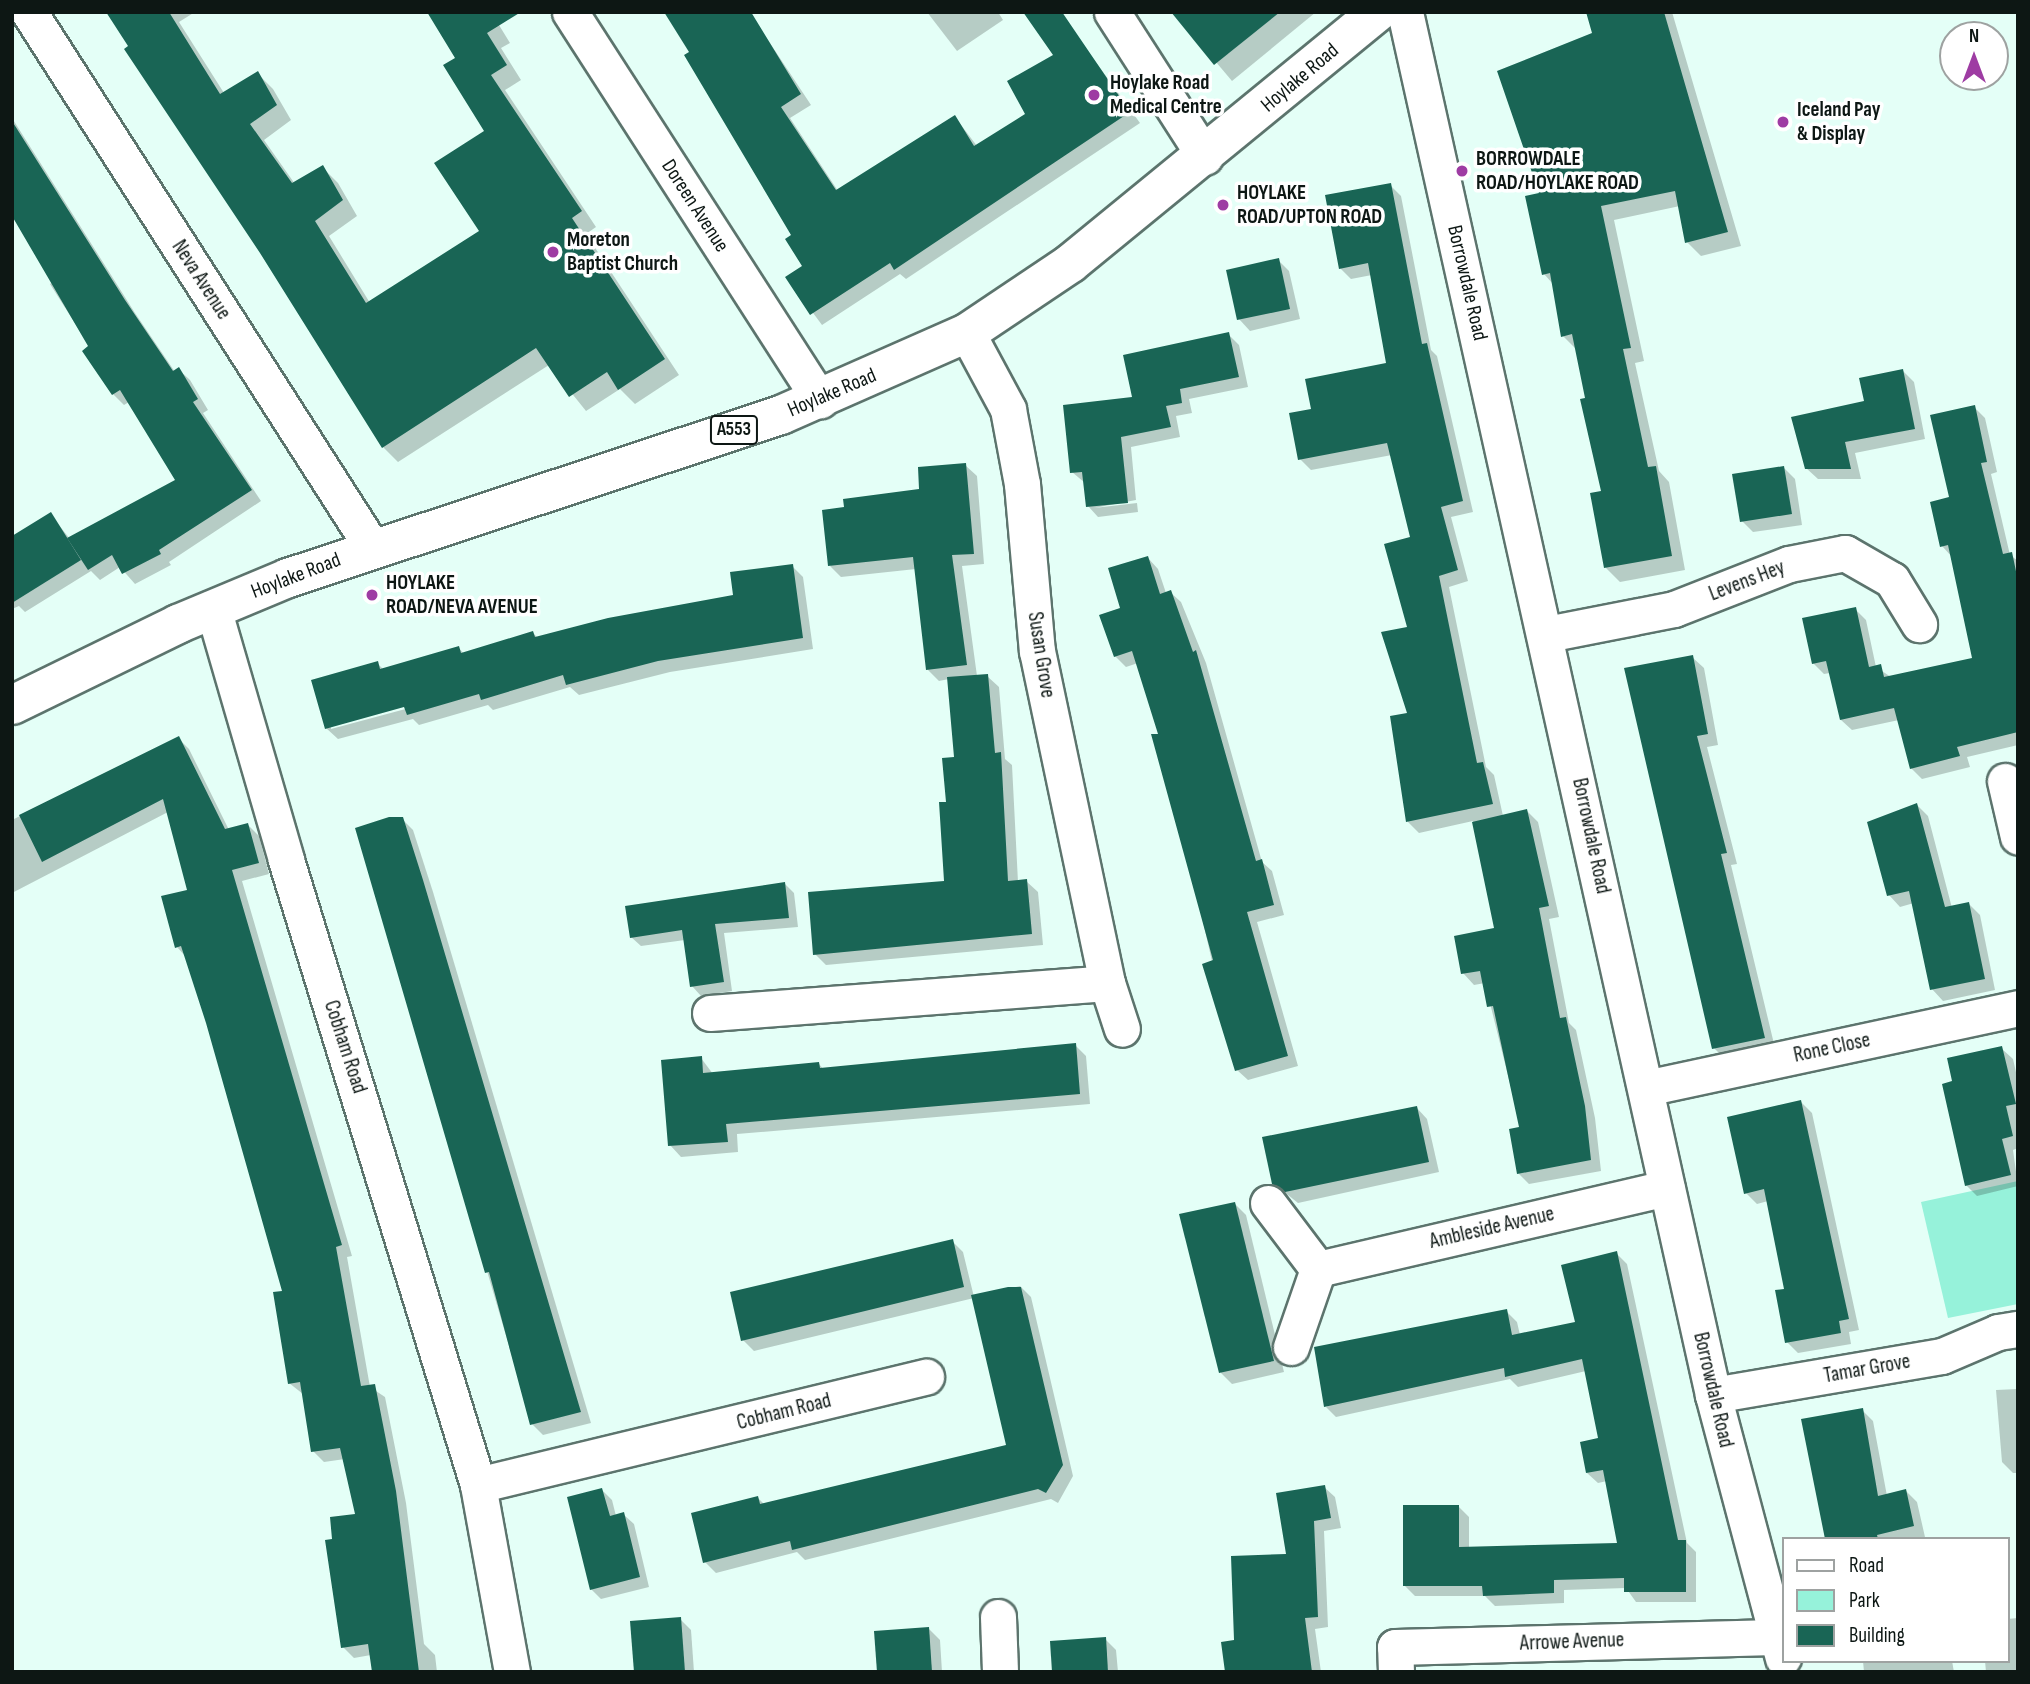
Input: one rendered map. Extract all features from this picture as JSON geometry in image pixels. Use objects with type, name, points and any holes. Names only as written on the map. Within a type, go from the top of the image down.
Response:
[{"type":"main road","name":"Hoylake Road","points":[[12,705],[214,608],[372,547],[820,400],[967,333],[1071,263],[1205,157],[1378,12]]},
{"type":"street","name":"Neva Avenue","points":[[29,12],[372,547]]},
{"type":"street","name":"Doreen Avenue","points":[[570,12],[820,400]]},
{"type":"street","points":[[1112,12],[1205,157]]},
{"type":"street","name":"Borrowdale Road","points":[[1405,12],[1547,634],[1713,1395],[1781,1652]]},
{"type":"street","name":"Susan Grove","points":[[967,333],[1008,409],[1022,484],[1037,652],[1107,983],[1122,1029]]},
{"type":"street","name":"Levens Hey","points":[[1547,634],[1674,609],[1789,564],[1845,553],[1892,580],[1919,624]]},
{"type":"street","name":"Cobham Road","points":[[214,608],[285,860],[478,1485],[512,1672]]},
{"type":"street","points":[[2005,781],[2018,837]]},
{"type":"street","points":[[710,1013],[1107,983]]},
{"type":"street","name":"Rone Close","points":[[1646,1088],[2018,1008]]},
{"type":"street","name":"Ambleside Avenue","points":[[1318,1269],[1667,1188]]},
{"type":"street","points":[[1268,1203],[1318,1269],[1291,1348]]},
{"type":"street","name":"Tamar Grove","points":[[1713,1395],[1942,1356],[1998,1332],[2018,1329]]},
{"type":"street","name":"Cobham Road","points":[[478,1485],[926,1377]]},
{"type":"street","points":[[998,1617],[1000,1672]]},
{"type":"street","name":"Arrowe Avenue","points":[[1396,1672],[1395,1647],[1781,1652]]},
{"type":"green space","points":[[2018,1181],[2018,1304],[1948,1318],[1921,1202]]},
{"type":"building","points":[[106,12],[169,12],[220,94],[258,71],[277,105],[250,124],[292,183],[323,165],[343,200],[315,221],[366,303],[479,231],[434,163],[484,131],[443,65],[455,58],[427,12],[521,12],[487,33],[507,65],[491,75],[582,211],[572,218],[665,359],[618,390],[607,372],[569,397],[536,348],[382,448],[260,253],[124,49],[128,46]]},
{"type":"building","points":[[664,12],[751,12],[801,94],[781,107],[836,190],[955,115],[974,146],[1025,114],[1007,81],[1053,55],[1023,12],[1062,12],[1130,112],[894,270],[890,263],[810,315],[785,277],[802,266],[785,239],[791,235],[684,55],[689,52]]},
{"type":"building","points":[[1171,12],[1280,12],[1214,65]]},
{"type":"building","points":[[1586,12],[1664,12],[1728,232],[1685,243],[1675,191],[1601,206],[1631,348],[1623,349],[1648,467],[1656,466],[1672,556],[1604,568],[1590,493],[1601,491],[1580,399],[1585,398],[1572,334],[1561,337],[1550,273],[1542,275],[1525,196],[1539,193],[1497,71],[1592,33]]},
{"type":"building","points":[[12,121],[173,371],[179,367],[198,399],[193,402],[252,490],[159,550],[161,554],[122,574],[112,555],[88,570],[67,538],[175,480],[120,390],[112,395],[82,351],[88,346],[12,216]]},
{"type":"building","points":[[1391,183],[1422,344],[1427,343],[1463,501],[1441,507],[1458,570],[1439,576],[1477,763],[1483,762],[1493,804],[1406,822],[1390,716],[1407,713],[1381,632],[1407,627],[1384,544],[1410,537],[1387,443],[1298,460],[1289,413],[1311,409],[1305,379],[1386,363],[1368,263],[1339,269],[1325,195]]},
{"type":"building","points":[[1279,258],[1290,309],[1237,320],[1226,270]]},
{"type":"building","points":[[1229,332],[1239,377],[1180,389],[1182,403],[1166,406],[1171,427],[1121,437],[1128,503],[1086,507],[1082,472],[1070,473],[1063,405],[1132,397],[1123,355]]},
{"type":"building","points":[[1903,369],[1915,429],[1845,442],[1851,469],[1805,469],[1791,417],[1864,401],[1859,378]]},
{"type":"building","points":[[1975,405],[1987,462],[1981,463],[2003,554],[2012,552],[2018,581],[2018,732],[1957,747],[1960,756],[1910,769],[1894,708],[1840,720],[1826,661],[1812,664],[1802,618],[1856,607],[1869,667],[1881,664],[1884,677],[1972,658],[1948,545],[1940,547],[1930,502],[1949,497],[1930,415]]},
{"type":"building","points":[[966,463],[974,554],[952,555],[967,665],[926,670],[913,557],[828,566],[822,510],[844,507],[843,499],[919,489],[918,467]]},
{"type":"building","points":[[1784,466],[1792,514],[1740,522],[1732,474]]},
{"type":"building","points":[[51,512],[81,560],[12,603],[12,536]]},
{"type":"building","points":[[1148,556],[1160,594],[1171,590],[1193,652],[1196,650],[1256,861],[1262,859],[1274,905],[1247,912],[1288,1056],[1235,1071],[1202,964],[1213,960],[1151,734],[1158,734],[1132,651],[1114,657],[1099,615],[1120,608],[1108,568]]},
{"type":"building","points":[[793,564],[803,638],[658,661],[566,685],[563,675],[481,700],[479,694],[407,715],[404,707],[325,729],[311,680],[378,661],[380,669],[459,646],[461,653],[533,631],[535,637],[608,618],[733,595],[730,572]]},
{"type":"building","points":[[1693,655],[1708,734],[1697,736],[1727,853],[1721,854],[1765,1038],[1712,1049],[1624,668]]},
{"type":"building","points":[[988,674],[995,753],[1001,752],[1008,881],[1027,879],[1032,934],[813,955],[808,892],[944,881],[939,802],[946,802],[942,758],[954,757],[947,677]]},
{"type":"building","points":[[179,736],[225,829],[248,823],[259,863],[232,870],[342,1245],[336,1247],[361,1386],[375,1384],[396,1491],[419,1672],[372,1672],[368,1644],[341,1648],[325,1540],[332,1539],[330,1517],[355,1514],[340,1448],[311,1452],[300,1382],[288,1384],[273,1292],[282,1291],[206,1023],[181,946],[175,948],[161,896],[187,890],[163,799],[42,862],[19,815]]},
{"type":"building","points":[[1917,803],[1945,907],[1969,902],[1985,979],[1930,990],[1909,891],[1887,896],[1867,822]]},
{"type":"building","points":[[1527,809],[1549,906],[1539,908],[1560,1018],[1566,1017],[1585,1106],[1591,1160],[1517,1174],[1509,1129],[1519,1127],[1493,1006],[1487,1007],[1480,971],[1461,974],[1454,936],[1494,928],[1472,822]]},
{"type":"building","points":[[389,817],[403,817],[581,1412],[530,1425],[489,1272],[485,1273],[355,828]]},
{"type":"building","points":[[785,882],[789,918],[715,924],[724,982],[690,987],[682,930],[630,938],[625,906]]},
{"type":"building","points":[[1076,1043],[1080,1094],[726,1124],[728,1142],[668,1146],[661,1060],[702,1056],[703,1073],[819,1062],[820,1068]]},
{"type":"building","points":[[2002,1046],[2016,1104],[2006,1106],[2013,1136],[2002,1139],[2011,1175],[1965,1186],[1942,1084],[1952,1081],[1947,1058]]},
{"type":"building","points":[[1801,1100],[1849,1319],[1839,1321],[1841,1333],[1785,1343],[1775,1290],[1784,1289],[1764,1189],[1744,1194],[1727,1117]]},
{"type":"building","points":[[1417,1106],[1429,1162],[1285,1192],[1272,1184],[1262,1137]]},
{"type":"building","points":[[1235,1202],[1274,1361],[1219,1373],[1179,1214]]},
{"type":"building","points":[[953,1239],[964,1287],[741,1341],[730,1292]]},
{"type":"building","points":[[1617,1251],[1678,1540],[1686,1540],[1686,1592],[1624,1592],[1624,1578],[1554,1580],[1554,1593],[1483,1596],[1482,1586],[1403,1586],[1403,1505],[1459,1505],[1459,1547],[1617,1543],[1603,1470],[1586,1473],[1580,1442],[1598,1438],[1582,1359],[1505,1377],[1504,1368],[1324,1407],[1314,1347],[1507,1309],[1512,1335],[1575,1322],[1561,1265]]},
{"type":"building","points":[[1021,1287],[1063,1465],[1046,1493],[1038,1489],[792,1550],[790,1541],[703,1563],[691,1513],[758,1496],[760,1504],[1006,1445],[971,1295]]},
{"type":"building","points":[[1863,1408],[1878,1496],[1906,1489],[1914,1526],[1878,1537],[1825,1537],[1801,1419]]},
{"type":"building","points":[[1325,1485],[1331,1518],[1314,1521],[1318,1617],[1305,1618],[1312,1672],[1225,1672],[1221,1642],[1234,1640],[1231,1556],[1286,1554],[1276,1493]]},
{"type":"building","points":[[602,1488],[610,1516],[624,1512],[640,1577],[590,1590],[567,1497]]},
{"type":"building","points":[[681,1617],[685,1672],[634,1672],[630,1621]]},
{"type":"building","points":[[929,1627],[932,1672],[877,1672],[874,1631]]},
{"type":"building","points":[[1106,1637],[1108,1672],[1052,1672],[1050,1641]]},
{"type":"place","name":"Hoylake Road Medical Centre","points":[[1094,95]]},
{"type":"place","name":"Iceland Pay & Display","points":[[1783,122]]},
{"type":"place","name":"BORROWDALE ROAD/HOYLAKE ROAD","points":[[1462,171]]},
{"type":"place","name":"HOYLAKE ROAD/UPTON ROAD","points":[[1223,205]]},
{"type":"place","name":"Moreton Baptist Church","points":[[553,252]]},
{"type":"place","name":"HOYLAKE ROAD/NEVA AVENUE","points":[[372,595]]}]
